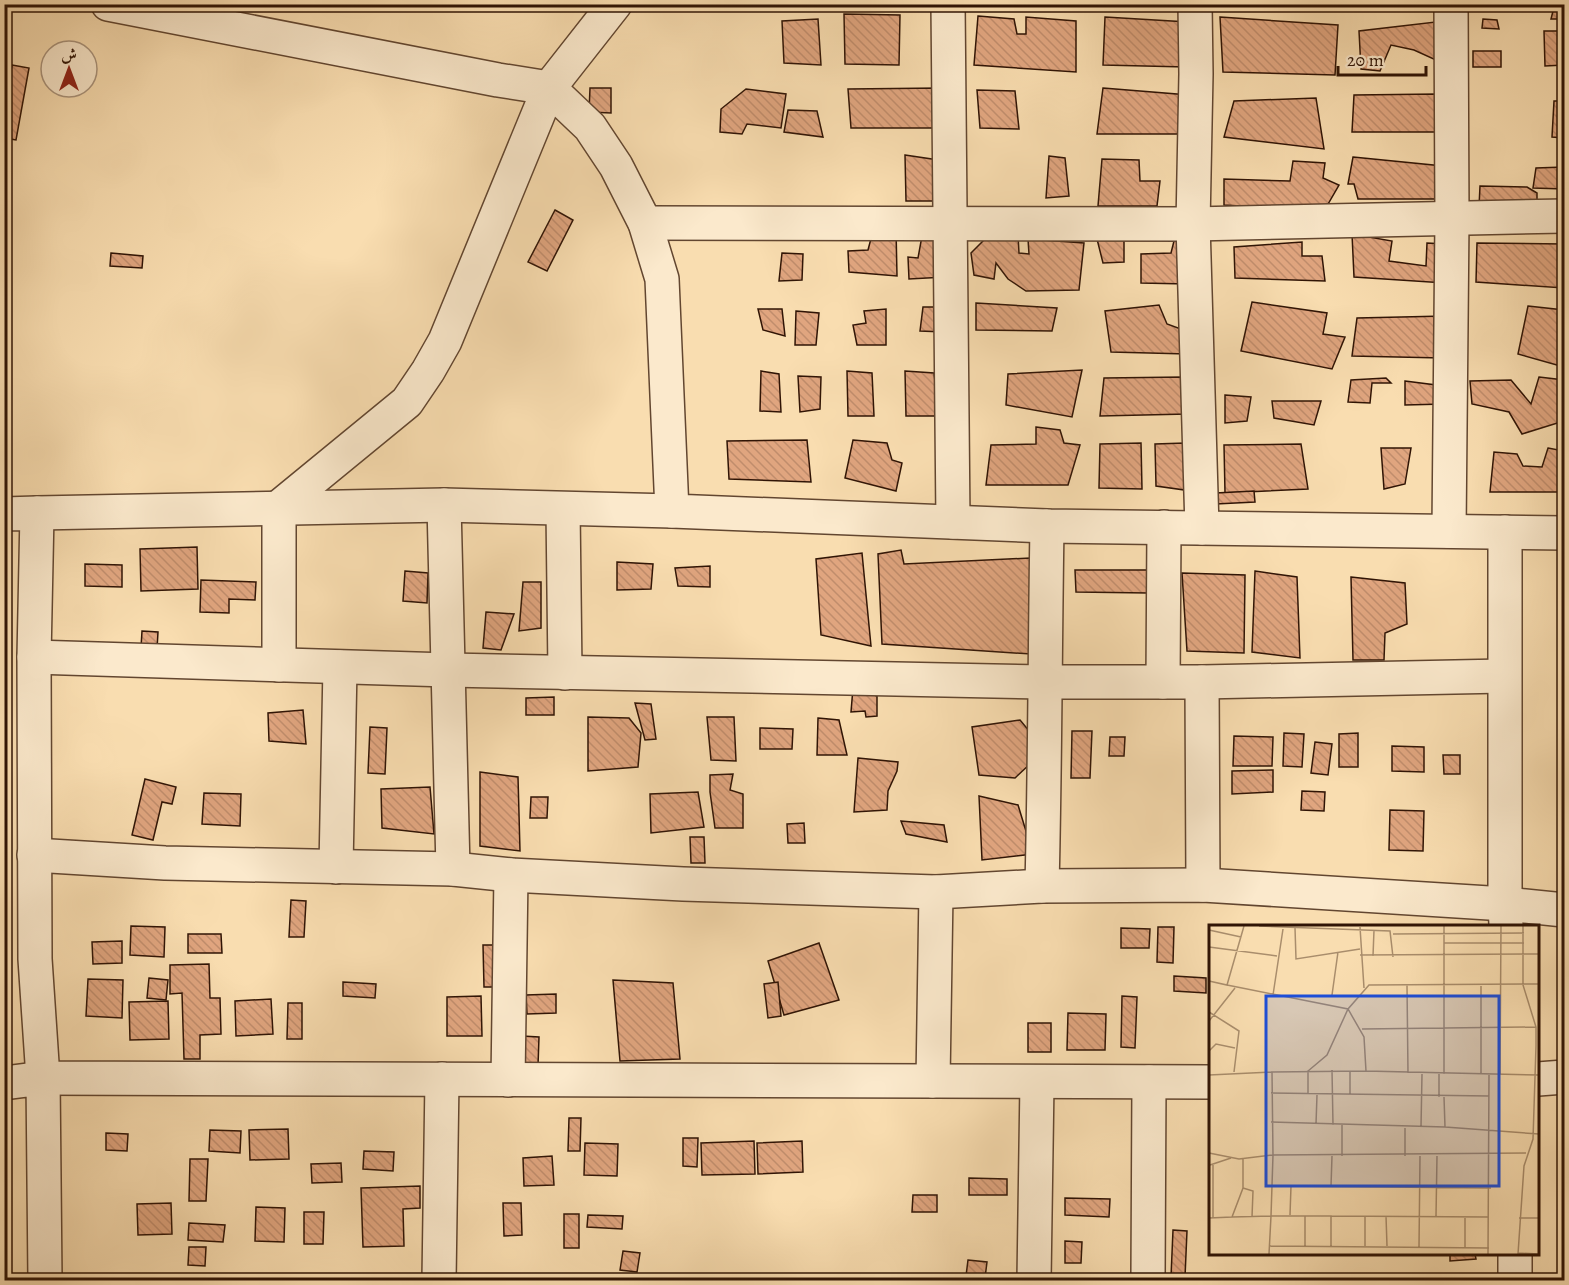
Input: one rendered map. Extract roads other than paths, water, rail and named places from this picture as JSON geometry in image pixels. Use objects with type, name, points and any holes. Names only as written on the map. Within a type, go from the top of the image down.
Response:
[{"type":"street","points":[[108,4],[549,88],[590,127],[616,165],[645,223],[662,279],[672,511]]},
{"type":"street","points":[[279,507],[407,402],[428,371],[445,341],[549,88],[615,4]]},
{"type":"street","points":[[948,4],[953,522]]},
{"type":"street","points":[[1195,4],[1196,74],[1192,224],[1202,528]]},
{"type":"street","points":[[1449,531],[1452,219],[1451,4]]},
{"type":"street","points":[[645,223],[1192,224],[1564,216]]},
{"type":"street","points":[[444,504],[453,869]]},
{"type":"street","points":[[4,514],[444,504],[1047,526],[1564,532]]},
{"type":"street","points":[[279,507],[279,665]]},
{"type":"street","points":[[563,509],[565,673]]},
{"type":"street","points":[[37,513],[34,657],[34,959],[43,1078],[45,1281]]},
{"type":"street","points":[[1042,886],[1046,728],[1044,682],[1047,526]]},
{"type":"street","points":[[1163,682],[1164,527]]},
{"type":"street","points":[[1505,532],[1506,915]]},
{"type":"street","points":[[34,657],[565,673],[1044,682],[1202,682],[1504,676]]},
{"type":"street","points":[[336,867],[340,667]]},
{"type":"street","points":[[1202,682],[1203,885]]},
{"type":"street","points":[[34,855],[165,863],[453,869],[682,884],[936,892],[1042,886],[1203,885],[1506,915],[1564,910]]},
{"type":"street","points":[[508,1080],[511,874]]},
{"type":"street","points":[[933,1081],[936,892]]},
{"type":"street","points":[[1539,1079],[1564,1077]]},
{"type":"street","points":[[4,1083],[43,1078],[1209,1082]]},
{"type":"street","points":[[439,1281],[442,1079]]},
{"type":"street","points":[[1034,1281],[1037,1082]]},
{"type":"street","points":[[1148,1281],[1149,1082]]},
{"type":"street","points":[[1515,1255],[1515,1281]]}]
